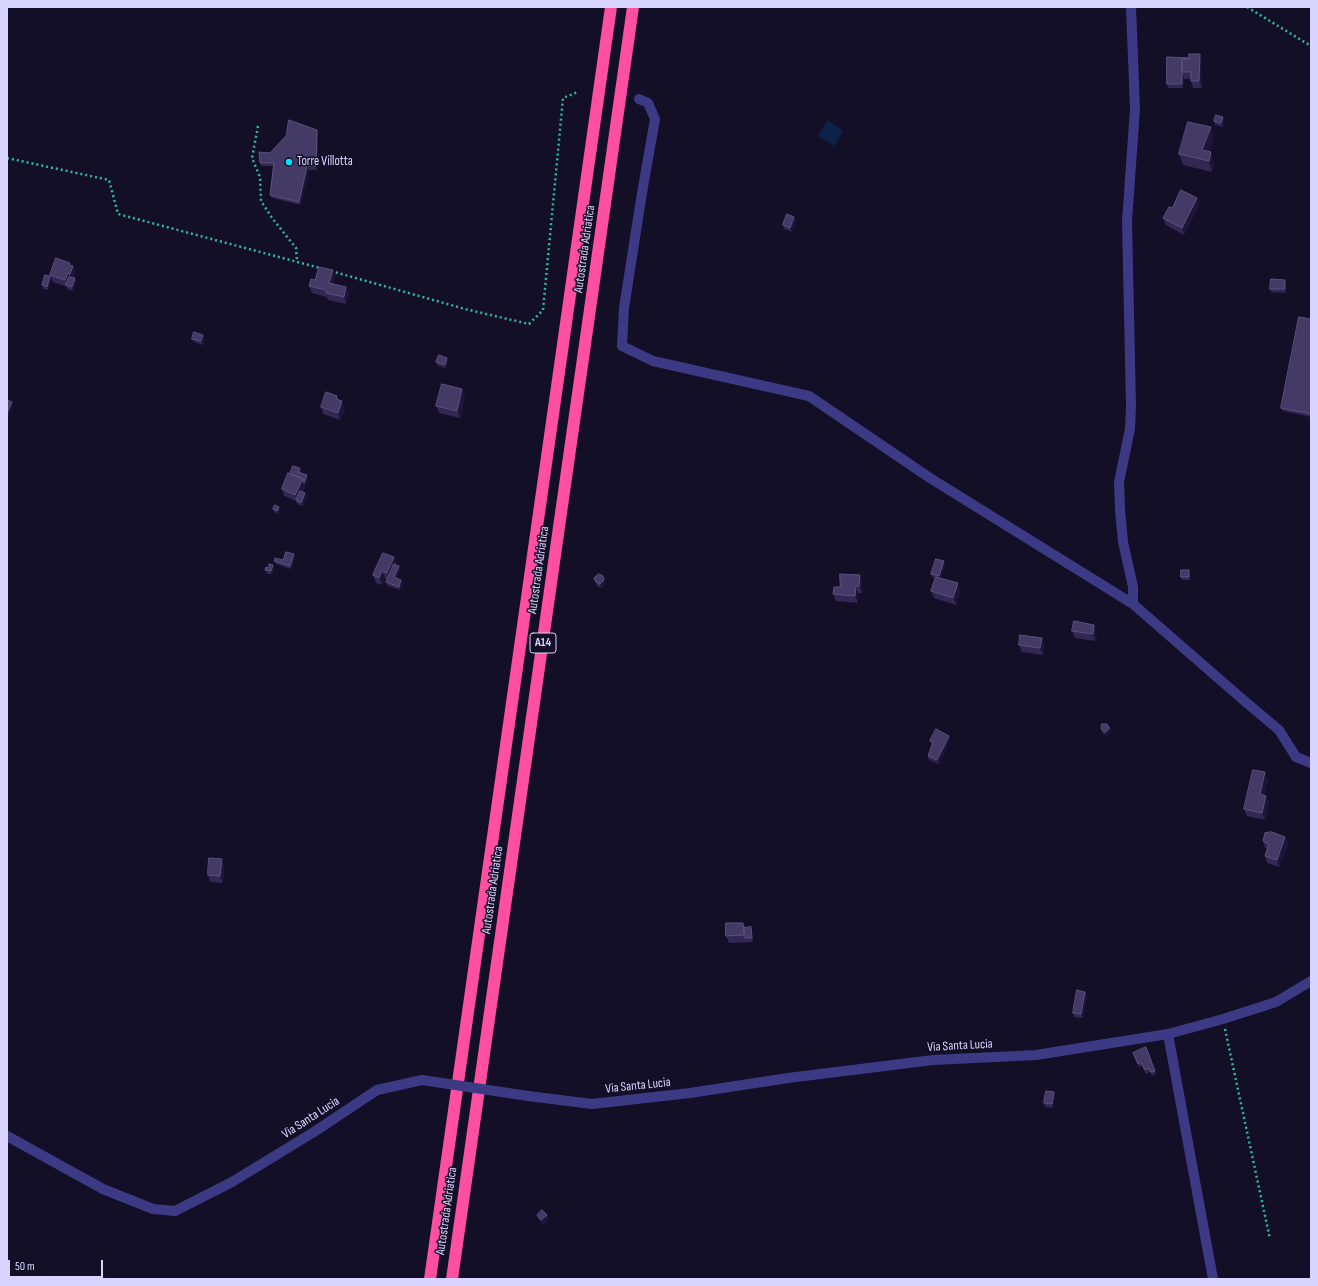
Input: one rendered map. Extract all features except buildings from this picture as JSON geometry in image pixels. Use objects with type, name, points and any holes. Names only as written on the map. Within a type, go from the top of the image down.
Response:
[{"type":"highway","name":"Autostrada Adriatica","points":[[430,1279],[611,7]]},
{"type":"highway","name":"Autostrada Adriatica","points":[[452,1279],[633,7]]},
{"type":"street","points":[[1131,7],[1135,109],[1127,222],[1131,406],[1130,429],[1119,482],[1123,542],[1133,587],[1133,604]]},
{"type":"street","points":[[639,99],[648,103],[655,119],[624,308],[622,346],[653,361],[809,396],[930,478],[1133,604],[1279,730],[1296,757],[1311,763]]},
{"type":"street","name":"Via Santa Lucia","points":[[7,1136],[103,1189],[153,1208],[175,1211],[232,1182],[314,1132],[377,1090],[422,1080],[592,1104],[690,1094],[788,1078],[933,1060],[1036,1055],[1168,1034],[1276,1002],[1311,981]]},
{"type":"street","points":[[1168,1034],[1213,1279]]},
{"type":"path","points":[[1247,7],[1311,46]]},
{"type":"path","points":[[7,158],[109,180],[118,214],[465,309],[529,324],[543,310],[563,98],[578,92]]},
{"type":"path","points":[[258,126],[252,158],[260,177],[261,201],[272,218],[296,248],[297,262]]},
{"type":"path","points":[[1222,1019],[1270,1239]]},
{"type":"water","points":[[828,120],[843,131],[834,146],[818,136]]},
{"type":"place","name":"Torre Villotta","points":[[289,162]]}]
